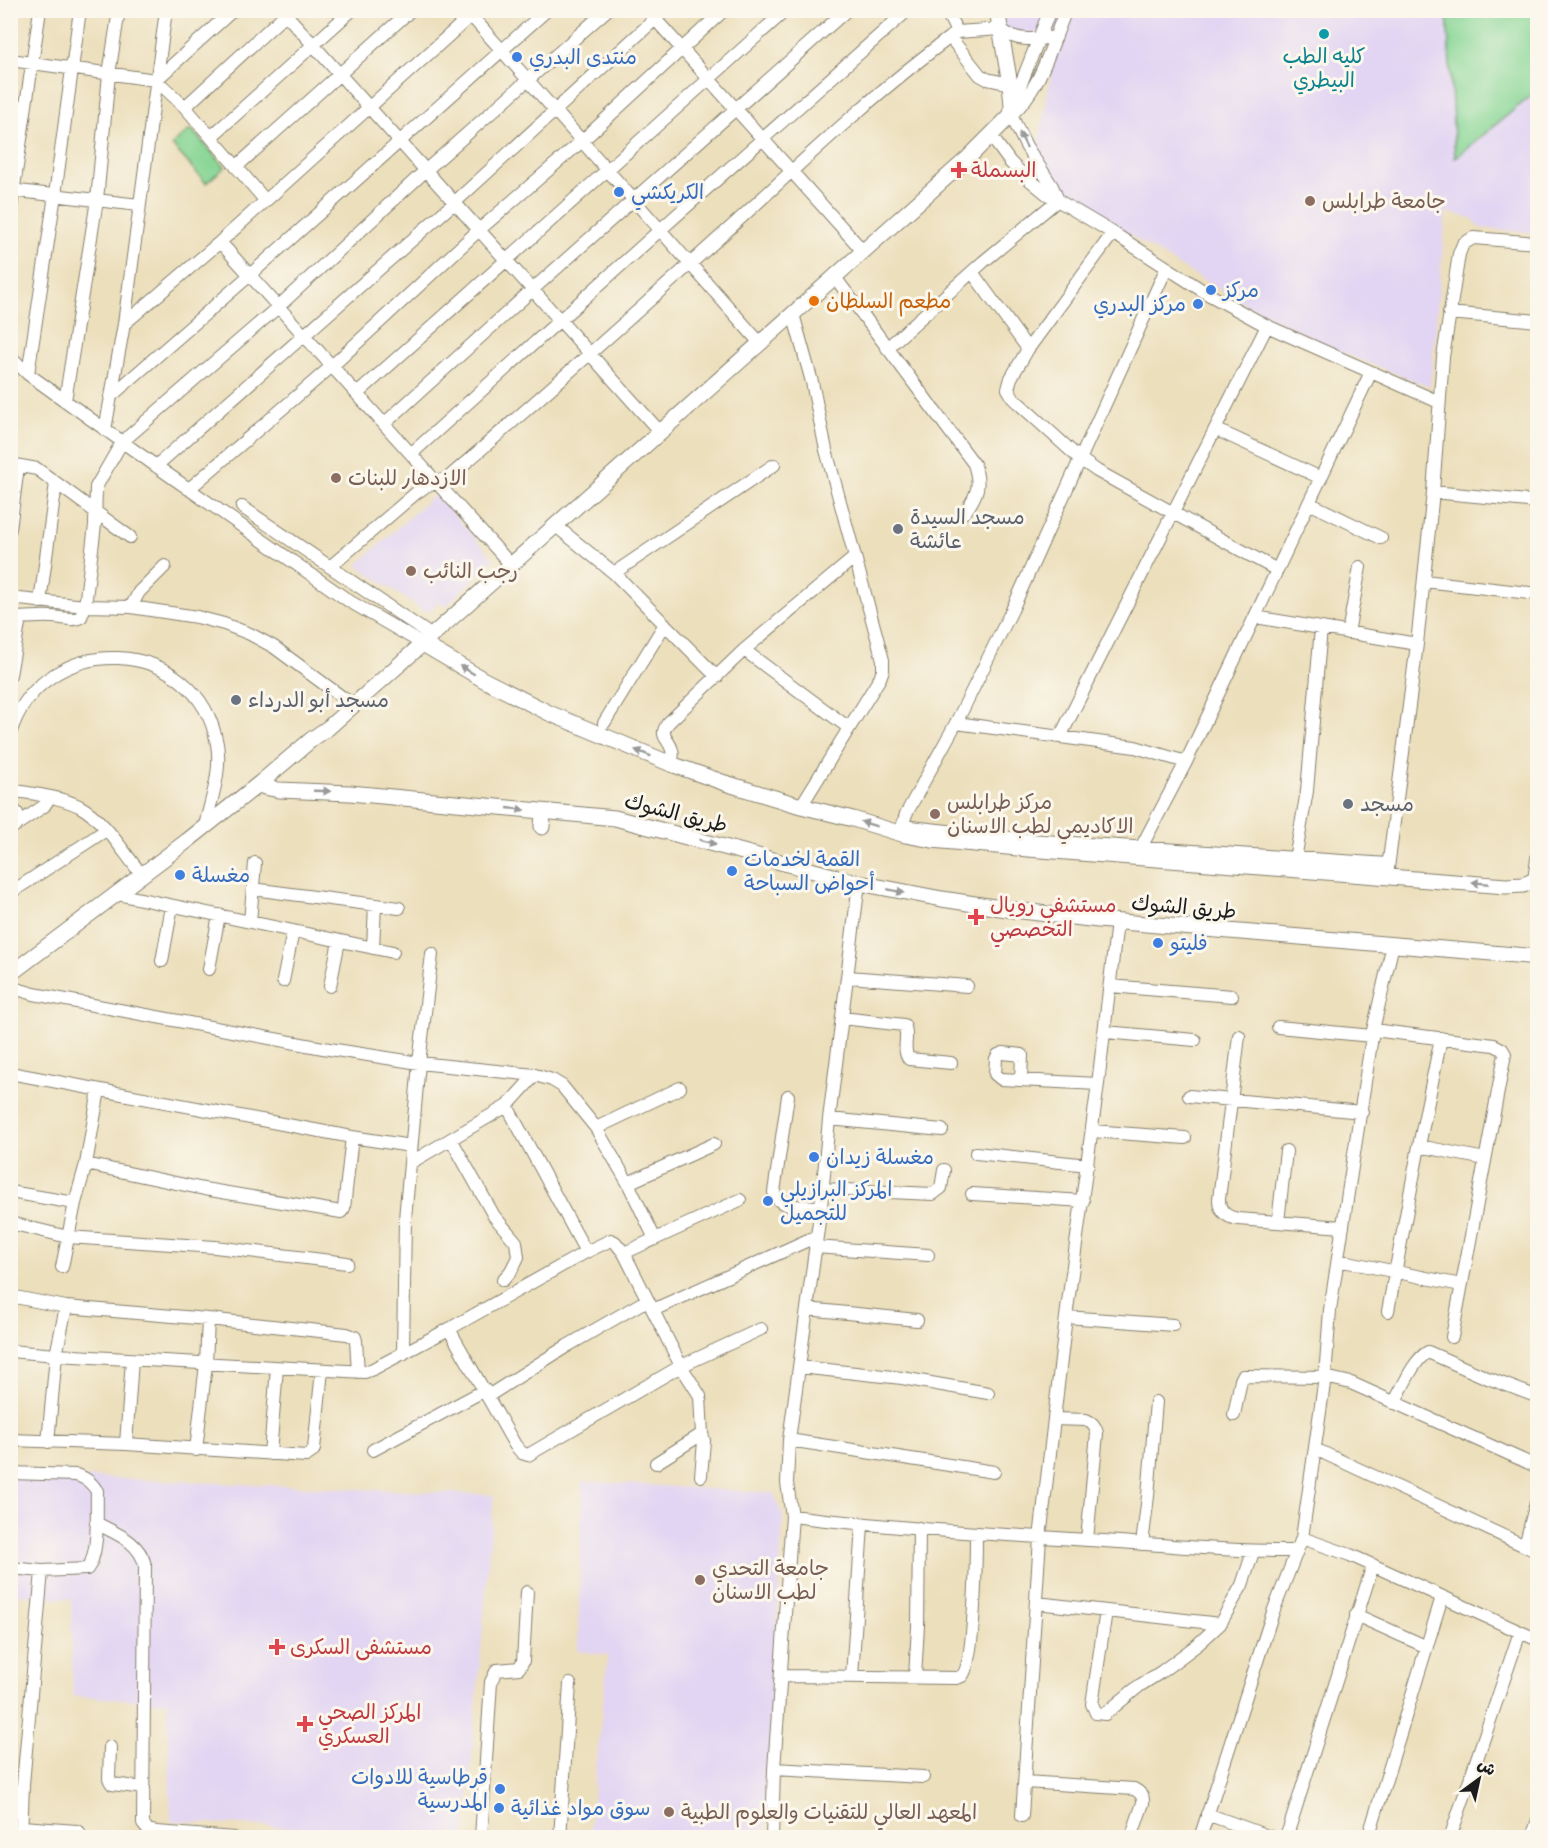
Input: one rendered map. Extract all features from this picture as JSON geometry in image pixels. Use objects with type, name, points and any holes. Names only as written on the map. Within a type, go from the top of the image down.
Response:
[{"type":"main road","points":[[187,841],[211,829],[312,739],[354,706],[991,136],[1012,110],[998,10]]},
{"type":"main road","name":"طريق الشوك","points":[[427,640],[484,680],[541,710],[671,764],[801,806],[901,830],[932,840],[1388,870],[1517,886],[1536,880]]},
{"type":"main road","points":[[10,974],[262,785]]},
{"type":"main road","name":"طريق الشوك","points":[[262,785],[279,790],[350,793],[543,820],[602,816],[860,883],[1014,910],[1117,922],[1538,957]]},
{"type":"street","points":[[10,214],[40,10]]},
{"type":"street","points":[[28,374],[80,10]]},
{"type":"street","points":[[65,400],[97,200],[119,10]]},
{"type":"street","points":[[156,80],[233,10]]},
{"type":"street","points":[[211,137],[352,10]]},
{"type":"street","points":[[236,167],[411,10]]},
{"type":"street","points":[[110,397],[250,276],[547,10]]},
{"type":"street","points":[[10,675],[15,617],[52,616],[75,620],[83,614],[96,487],[122,441],[279,307],[425,171],[607,10]]},
{"type":"street","points":[[156,466],[454,203],[651,15],[665,10]]},
{"type":"street","points":[[189,489],[332,366],[479,230],[582,141],[724,10]]},
{"type":"street","points":[[357,394],[786,10]]},
{"type":"street","points":[[384,424],[847,10]]},
{"type":"street","points":[[411,454],[908,10]]},
{"type":"street","points":[[1050,10],[1012,110],[1026,146],[1052,186],[1058,200]]},
{"type":"street","points":[[1012,110],[1033,90],[1066,10]]},
{"type":"street","points":[[105,430],[124,324],[167,12]]},
{"type":"street","points":[[185,107],[286,12],[339,75],[660,432]]},
{"type":"street","points":[[124,324],[370,108],[471,12],[528,81],[760,343]]},
{"type":"street","points":[[947,13],[953,34],[980,75],[987,79],[1010,84]]},
{"type":"street","points":[[651,15],[863,251]]},
{"type":"street","points":[[330,567],[416,493],[426,486],[448,478],[590,355],[791,171],[953,34],[1001,29],[1015,38],[1056,37]]},
{"type":"street","points":[[10,60],[156,80],[185,107],[266,201]]},
{"type":"street","points":[[1006,65],[1042,72]]},
{"type":"street","points":[[991,136],[1019,171],[1047,194],[1208,294],[1267,326],[1439,402]]},
{"type":"street","points":[[12,190],[139,205]]},
{"type":"street","points":[[887,348],[972,272],[1058,200]]},
{"type":"street","points":[[1113,233],[1028,349],[1011,378],[1008,389],[1014,399],[1080,459],[1113,481],[1277,570]]},
{"type":"street","points":[[1388,870],[1417,644],[1449,313],[1461,249],[1468,241],[1478,238],[1538,243]]},
{"type":"street","points":[[220,242],[512,566]]},
{"type":"street","points":[[901,830],[906,814],[956,723],[1012,610],[1166,269]]},
{"type":"street","points":[[972,272],[1028,349]]},
{"type":"street","points":[[834,276],[974,464],[979,478],[978,489],[965,512]]},
{"type":"street","points":[[1449,313],[1538,321]]},
{"type":"street","points":[[793,314],[812,382],[826,450],[882,654],[883,666],[880,678],[801,806]]},
{"type":"street","points":[[1060,737],[1267,326]]},
{"type":"street","points":[[10,356],[28,374],[105,430],[349,601],[427,640]]},
{"type":"street","points":[[1138,852],[1186,762],[1371,372]]},
{"type":"street","points":[[1215,429],[1321,478]]},
{"type":"street","points":[[10,529],[14,465],[34,468],[130,537]]},
{"type":"street","points":[[614,573],[774,465]]},
{"type":"street","points":[[40,602],[56,483]]},
{"type":"street","points":[[1433,492],[1538,502]]},
{"type":"street","points":[[1309,502],[1381,538]]},
{"type":"street","points":[[242,507],[330,567],[427,640]]},
{"type":"street","points":[[555,526],[614,573],[717,677]]},
{"type":"street","points":[[671,764],[673,751],[665,738],[666,726],[744,650],[855,557]]},
{"type":"street","points":[[131,607],[140,592],[165,566]]},
{"type":"street","points":[[1348,633],[1360,567]]},
{"type":"street","points":[[1424,580],[1538,594]]},
{"type":"street","points":[[10,598],[85,606],[131,607],[211,620],[250,634],[286,655],[354,706]]},
{"type":"street","points":[[1255,617],[1417,644]]},
{"type":"street","points":[[604,723],[665,624]]},
{"type":"street","points":[[1294,863],[1307,791],[1322,628]]},
{"type":"street","points":[[744,650],[849,728]]},
{"type":"street","points":[[10,734],[23,706],[40,686],[61,671],[90,660],[120,658],[138,660],[155,666],[171,674],[185,685],[202,706],[213,729],[218,763],[205,826]]},
{"type":"street","points":[[956,723],[1135,747],[1186,762]]},
{"type":"street","points":[[12,793],[50,797],[78,806],[96,819],[142,875]]},
{"type":"street","points":[[15,826],[44,806],[50,797]]},
{"type":"street","points":[[10,806],[17,813],[15,826]]},
{"type":"street","points":[[10,893],[106,830]]},
{"type":"street","points":[[1536,880],[1538,852]]},
{"type":"street","points":[[250,922],[255,863]]},
{"type":"street","points":[[772,1838],[774,1769],[792,1516],[787,1483],[789,1440],[821,1208],[829,1119],[860,883]]},
{"type":"street","points":[[253,889],[399,908]]},
{"type":"street","points":[[117,894],[393,952]]},
{"type":"street","points":[[373,948],[375,905]]},
{"type":"street","points":[[162,961],[172,906]]},
{"type":"street","points":[[209,969],[219,915]]},
{"type":"street","points":[[1022,1816],[1040,1538],[1117,922]]},
{"type":"street","points":[[283,981],[293,931]]},
{"type":"street","points":[[330,986],[339,941]]},
{"type":"street","points":[[1200,1838],[1273,1612],[1302,1538],[1325,1377],[1330,1310],[1373,1033],[1393,944]]},
{"type":"street","points":[[403,1354],[405,1219],[419,1063],[432,954]]},
{"type":"street","points":[[848,977],[967,986]]},
{"type":"street","points":[[1110,986],[1232,996]]},
{"type":"street","points":[[10,987],[34,994],[324,1048],[419,1063],[535,1075],[552,1080],[562,1086],[596,1128],[628,1184],[655,1239]]},
{"type":"street","points":[[842,1018],[904,1025],[905,1052],[909,1059],[951,1063]]},
{"type":"street","points":[[1278,1027],[1441,1038],[1494,1045],[1504,1051],[1505,1057],[1452,1337]]},
{"type":"street","points":[[1105,1032],[1195,1040]]},
{"type":"street","points":[[1239,1036],[1219,1199],[1221,1210],[1231,1218],[1343,1227]]},
{"type":"street","points":[[1388,1311],[1441,1038]]},
{"type":"street","points":[[10,1072],[351,1137],[411,1146]]},
{"type":"street","points":[[410,1163],[507,1106],[535,1075]]},
{"type":"street","points":[[1022,1080],[1098,1084]]},
{"type":"street","points":[[596,1128],[680,1088]]},
{"type":"street","points":[[62,1267],[75,1203],[86,1164],[99,1090]]},
{"type":"street","points":[[788,1096],[775,1197],[783,1204],[821,1208]]},
{"type":"street","points":[[1189,1096],[1362,1112]]},
{"type":"street","points":[[507,1106],[585,1252]]},
{"type":"street","points":[[829,1119],[942,1130]]},
{"type":"street","points":[[1092,1131],[1185,1138]]},
{"type":"street","points":[[86,1164],[204,1189],[341,1212],[344,1208],[351,1137]]},
{"type":"street","points":[[451,1139],[494,1216],[516,1242],[518,1257],[503,1280]]},
{"type":"street","points":[[628,1184],[714,1144]]},
{"type":"street","points":[[1419,1146],[1485,1159]]},
{"type":"street","points":[[1278,1222],[1286,1151]]},
{"type":"street","points":[[976,1153],[1088,1165]]},
{"type":"street","points":[[823,1189],[933,1194],[940,1188],[944,1170]]},
{"type":"street","points":[[10,1192],[75,1203]]},
{"type":"street","points":[[972,1194],[1083,1201]]},
{"type":"street","points":[[624,1253],[740,1200]]},
{"type":"street","points":[[10,1223],[68,1237],[215,1247],[347,1263]]},
{"type":"street","points":[[10,1351],[56,1356],[358,1372],[374,1369],[403,1354],[585,1252],[611,1240],[624,1253],[681,1366],[700,1396],[704,1444],[701,1476]]},
{"type":"street","points":[[373,1450],[486,1393],[650,1305],[816,1241],[928,1256]]},
{"type":"street","points":[[1338,1260],[1461,1285]]},
{"type":"street","points":[[10,1296],[66,1307],[208,1319],[352,1336],[356,1341],[358,1372]]},
{"type":"street","points":[[48,1442],[56,1356],[66,1307]]},
{"type":"street","points":[[807,1309],[917,1320]]},
{"type":"street","points":[[1066,1317],[1173,1325]]},
{"type":"street","points":[[196,1450],[206,1364],[208,1319]]},
{"type":"street","points":[[449,1329],[515,1445],[522,1453],[528,1455],[681,1366],[761,1329]]},
{"type":"street","points":[[1394,1403],[1417,1362],[1422,1355],[1428,1352],[1538,1397]]},
{"type":"street","points":[[126,1444],[132,1360]]},
{"type":"street","points":[[800,1367],[914,1379],[988,1393]]},
{"type":"street","points":[[270,1454],[277,1368]]},
{"type":"street","points":[[10,1440],[126,1444],[306,1456],[312,1452],[322,1370]]},
{"type":"street","points":[[1234,1415],[1243,1377],[1325,1377],[1351,1383],[1538,1467]]},
{"type":"street","points":[[1142,1544],[1156,1402]]},
{"type":"street","points":[[1054,1419],[1086,1420],[1096,1428],[1087,1540]]},
{"type":"street","points":[[656,1463],[702,1434]]},
{"type":"street","points":[[789,1440],[994,1472]]},
{"type":"street","points":[[1315,1449],[1538,1552]]},
{"type":"street","points":[[10,1473],[76,1475],[92,1484],[97,1491],[92,1564],[87,1569],[42,1571],[10,1568]]},
{"type":"street","points":[[1525,1546],[1538,1495]]},
{"type":"street","points":[[792,1516],[862,1525],[1040,1538],[1253,1552],[1297,1551]]},
{"type":"street","points":[[96,1523],[133,1543],[143,1554],[145,1565],[143,1822],[148,1834],[233,1837]]},
{"type":"street","points":[[852,1677],[862,1525]]},
{"type":"street","points":[[915,1677],[919,1528]]},
{"type":"street","points":[[782,1676],[957,1678],[962,1676],[968,1666],[974,1599],[976,1533]]},
{"type":"street","points":[[1302,1538],[1350,1554],[1538,1640]]},
{"type":"street","points":[[1106,1611],[1092,1704],[1096,1713],[1100,1715],[1105,1714],[1139,1686],[1197,1645],[1220,1624],[1242,1585],[1253,1552]]},
{"type":"street","points":[[1285,1838],[1290,1829],[1373,1565]]},
{"type":"street","points":[[42,1571],[17,1782],[22,1832],[79,1832],[78,1838]]},
{"type":"street","points":[[481,1838],[490,1682],[497,1670],[519,1668],[523,1661],[527,1592]]},
{"type":"street","points":[[1368,1838],[1442,1597]]},
{"type":"street","points":[[1037,1603],[1220,1624]]},
{"type":"street","points":[[1356,1615],[1427,1647]]},
{"type":"street","points":[[1450,1838],[1520,1632]]},
{"type":"street","points":[[560,1838],[570,1684]]},
{"type":"street","points":[[110,1747],[109,1779],[112,1784],[144,1788]]},
{"type":"street","points":[[774,1769],[923,1777]]},
{"type":"street","points":[[1025,1782],[1138,1791],[1143,1803],[1131,1838]]},
{"type":"street","points":[[1207,1814],[1273,1838]]},
{"type":"street","points":[[1532,1838],[1538,1820]]},
{"type":"shaded area","name":"جامعة طرابلس","points":[[997,11],[1537,11],[1537,233],[1480,228],[1472,218],[1446,212],[1430,387],[1341,352],[1247,305],[1176,264],[1108,221],[1068,190],[1037,152],[1059,32],[1006,34]]},
{"type":"shaded area","points":[[435,494],[494,559],[445,607],[439,601],[425,612],[357,565]]},
{"type":"shaded area","name":"مستشفى السكرى","points":[[11,1474],[494,1495],[465,1837],[171,1821],[167,1702],[73,1696],[71,1599],[11,1594]]},
{"type":"shaded area","points":[[582,1481],[773,1493],[783,1515],[765,1837],[589,1837],[608,1655],[578,1651]]},
{"type":"green space","points":[[1447,11],[1537,11],[1537,91],[1455,158]]},
{"type":"green space","points":[[191,129],[225,167],[206,183],[172,145]]},
{"type":"place","name":"كليه الطب البيطري","points":[[1324,34]]},
{"type":"place","name":"منتدى البدري","points":[[517,57]]},
{"type":"place","name":"البسملة","points":[[959,170]]},
{"type":"place","name":"الكريكشي","points":[[619,192]]},
{"type":"place","name":"جامعة طرابلس","points":[[1310,201]]},
{"type":"place","name":"مركز","points":[[1211,290]]},
{"type":"place","name":"مطعم السلطان","points":[[814,301]]},
{"type":"place","name":"مركز البدري","points":[[1198,304]]},
{"type":"place","name":"الازدهار للبنات","points":[[336,478]]},
{"type":"place","name":"مسجد السيدة عائشة","points":[[898,529]]},
{"type":"place","name":"رجب النائب","points":[[411,571]]},
{"type":"place","name":"مسجد أبو الدرداء","points":[[236,700]]},
{"type":"place","name":"مسجد","points":[[1348,804]]},
{"type":"place","name":"مركز طرابلس الاكاديمي لطب الاسنان","points":[[935,814]]},
{"type":"place","name":"القمة لخدمات أحواض السباحة","points":[[732,871]]},
{"type":"place","name":"مغسلة","points":[[180,875]]},
{"type":"place","name":"مستشفى رويال التخصصي","points":[[976,917]]},
{"type":"place","name":"فليتو","points":[[1158,943]]},
{"type":"place","name":"مغسلة زيدان","points":[[814,1157]]},
{"type":"place","name":"المركز البرازيلي للتجميل","points":[[768,1201]]},
{"type":"place","name":"جامعة التحدي لطب الاسنان","points":[[700,1580]]},
{"type":"place","name":"مستشفى السكرى","points":[[277,1647]]},
{"type":"place","name":"المركز الصحي العسكري","points":[[305,1724]]},
{"type":"place","name":"قرطاسية للادوات المدرسية","points":[[500,1789]]},
{"type":"place","name":"سوق مواد غذائية","points":[[499,1808]]},
{"type":"place","name":"المعهد العالي للتقنيات والعلوم الطبية","points":[[669,1812]]}]
